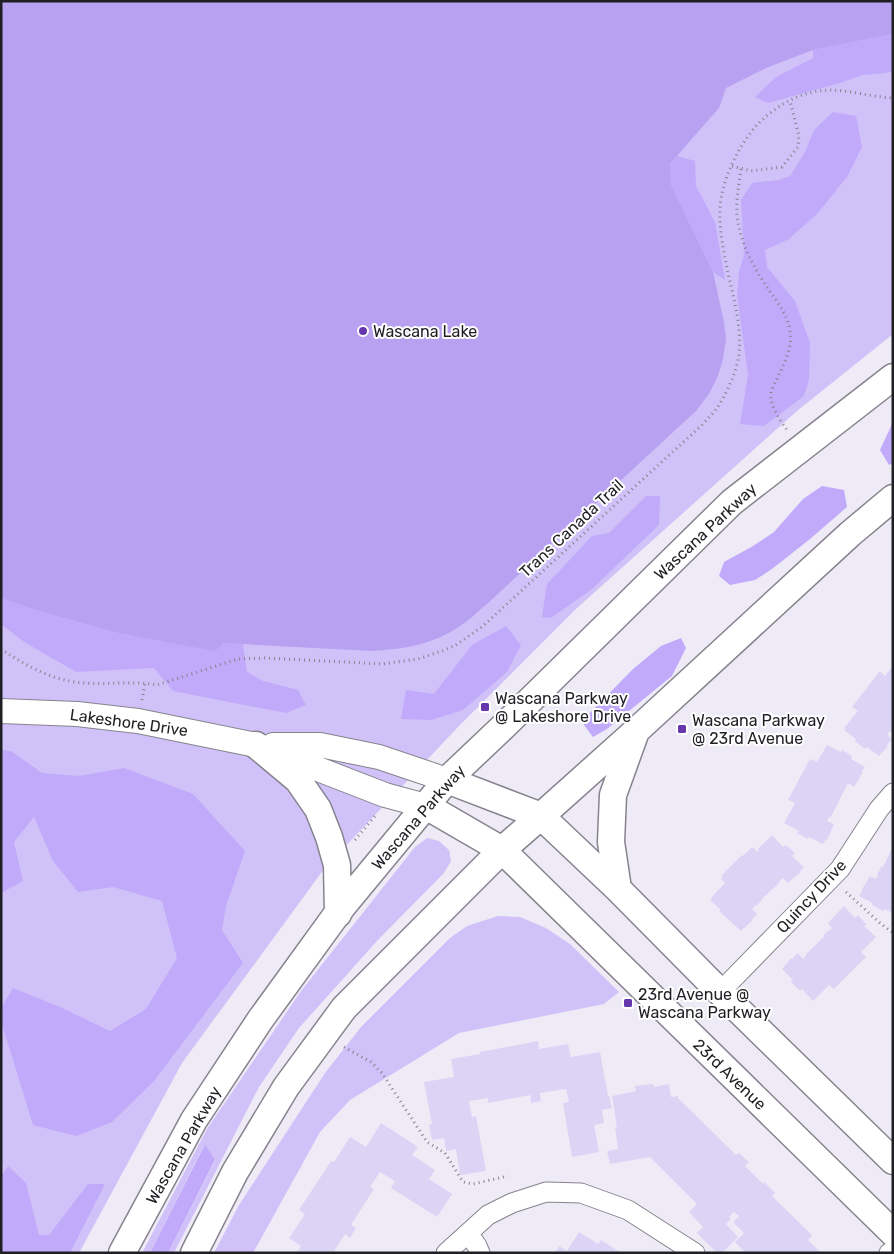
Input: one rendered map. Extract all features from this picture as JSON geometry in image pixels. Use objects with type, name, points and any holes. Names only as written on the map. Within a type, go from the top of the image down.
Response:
[{"type":"main road","name":"Wascana Parkway","points":[[122,1253],[194,1120],[260,1020],[338,914],[447,780],[732,502],[893,377]]},
{"type":"main road","points":[[194,1253],[235,1172],[281,1095],[344,1008],[502,850],[636,731],[850,534],[893,498]]},
{"type":"main road","points":[[618,889],[611,842],[613,795],[636,731]]},
{"type":"main road","points":[[256,744],[298,780],[318,809],[337,865],[338,914]]},
{"type":"main road","points":[[447,780],[541,816],[618,889],[720,992],[893,1161]]},
{"type":"main road","name":"23rd Avenue","points":[[426,806],[502,850],[893,1233]]},
{"type":"street","name":"Lakeshore Drive","points":[[1,711],[77,714],[138,721],[256,744],[320,745],[379,757],[447,780]]},
{"type":"street","name":"Lakeshore Drive","points":[[256,744],[385,795],[426,806]]},
{"type":"street","name":"Quincy Drive","points":[[720,992],[840,868],[879,809],[893,793]]},
{"type":"street","points":[[446,1253],[488,1215],[512,1203],[546,1192],[581,1193],[628,1210],[695,1253]]},
{"type":"street","points":[[468,1233],[478,1246],[480,1253]]},
{"type":"street","points":[[889,1253],[893,1251]]},
{"type":"path","name":"Trans Canada Trail","points":[[1,649],[25,664],[58,678],[76,682],[145,683],[157,685],[238,659],[265,658],[382,664],[418,659],[456,644],[483,626],[702,425],[717,408],[736,370],[740,334],[736,305],[722,241],[720,222],[721,199],[724,185],[740,148],[752,131],[767,114],[779,106],[813,92],[828,90],[893,98]]},
{"type":"path","points":[[732,166],[751,171],[782,167],[798,146],[799,136],[790,101]]},
{"type":"path","points":[[741,169],[737,195],[737,214],[743,243],[751,262],[785,314],[790,334],[790,346],[786,359],[771,392],[773,405],[781,422],[801,448]]},
{"type":"path","points":[[353,842],[376,814]]},
{"type":"path","points":[[831,878],[880,924],[893,933]]},
{"type":"path","points":[[323,1037],[371,1062],[382,1073],[427,1142],[445,1153],[463,1182],[473,1184],[508,1176]]},
{"type":"shaded area","name":"Wascana Lake","points":[[1,1],[893,1],[893,334],[797,411],[577,608],[458,727],[324,869],[182,1063],[79,1253],[1,1253]]},
{"type":"shaded area","name":"Wascana Lake","points":[[1,1],[893,1],[893,34],[813,50],[766,68],[726,88],[719,108],[670,164],[671,185],[713,272],[726,339],[718,376],[709,394],[696,411],[487,604],[467,621],[439,638],[395,649],[371,651],[224,643],[215,651],[118,633],[32,609],[1,598]]},
{"type":"shaded area","points":[[893,34],[893,71],[862,75],[768,103],[755,97],[776,77],[813,58],[813,50]]},
{"type":"shaded area","points":[[833,112],[856,116],[862,147],[847,177],[817,214],[789,239],[765,250],[767,267],[795,301],[810,343],[809,380],[804,396],[764,426],[740,424],[748,375],[737,295],[739,271],[744,255],[741,200],[752,183],[778,180],[790,176],[805,152],[814,130]]},
{"type":"shaded area","points":[[677,156],[695,161],[696,186],[715,222],[725,280],[713,272],[671,185],[670,165]]},
{"type":"shaded area","points":[[893,422],[893,463],[889,465],[880,450]]},
{"type":"shaded area","points":[[822,486],[844,490],[847,507],[810,539],[755,580],[730,585],[719,576],[724,562],[774,532],[803,499]]},
{"type":"shaded area","points":[[646,496],[660,496],[659,525],[592,589],[551,618],[542,617],[547,584],[592,536],[609,533]]},
{"type":"shaded area","points":[[1,598],[32,609],[118,633],[215,650],[224,643],[243,644],[247,672],[263,681],[298,690],[306,705],[286,713],[173,691],[154,668],[76,672],[24,642],[1,624]]},
{"type":"shaded area","points":[[506,626],[521,645],[507,672],[463,710],[431,720],[401,719],[406,690],[434,694],[472,645]]},
{"type":"shaded area","points":[[681,638],[686,648],[672,676],[607,729],[593,737],[584,725],[584,719],[633,669],[661,646]]},
{"type":"shaded area","points":[[1,750],[11,751],[42,773],[79,776],[124,768],[193,794],[245,851],[226,906],[222,930],[243,963],[154,1081],[112,1122],[76,1136],[33,1125],[1,1021],[1,1008],[13,988],[60,1007],[110,1031],[146,1009],[177,958],[162,901],[113,887],[78,892],[53,861],[34,817],[14,842],[23,881],[1,893]]},
{"type":"shaded area","points":[[427,838],[439,841],[449,850],[451,861],[444,873],[377,941],[299,1028],[259,1087],[174,1253],[168,1253],[215,1161],[204,1145],[150,1253],[142,1253],[207,1129],[301,991],[415,847]]},
{"type":"shaded area","points":[[498,916],[520,917],[546,928],[570,944],[619,992],[604,1004],[459,1033],[350,1100],[320,1132],[253,1253],[214,1253],[239,1205],[325,1073],[361,1027],[450,938],[467,926]]},
{"type":"shaded area","points":[[205,1144],[215,1160],[168,1253],[150,1253]]},
{"type":"shaded area","points":[[8,1166],[26,1183],[39,1235],[49,1235],[88,1184],[105,1184],[70,1253],[1,1253],[1,1176]]},
{"type":"building","points":[[893,666],[893,729],[887,734],[892,739],[879,756],[855,741],[856,739],[844,728],[858,711],[852,707],[880,671],[885,676]]},
{"type":"building","points":[[827,745],[841,752],[842,750],[852,756],[851,759],[865,767],[854,787],[848,783],[831,817],[827,821],[834,824],[827,840],[823,844],[809,837],[808,839],[797,833],[799,831],[784,823],[795,803],[788,800],[810,759],[817,762]]},
{"type":"building","points":[[772,835],[783,847],[786,845],[795,853],[792,856],[804,867],[788,883],[783,878],[779,881],[752,909],[757,914],[741,931],[710,900],[725,883],[721,876],[752,847],[758,852],[758,849]]},
{"type":"building","points":[[893,846],[893,913],[884,909],[883,911],[859,896],[870,876],[876,879]]},
{"type":"building","points":[[844,906],[855,918],[858,915],[866,924],[864,926],[876,937],[861,952],[866,957],[834,989],[829,985],[813,1001],[802,989],[800,991],[791,982],[793,980],[782,969],[798,953],[803,959],[832,928],[828,923]]},
{"type":"building","points":[[538,1041],[539,1049],[568,1044],[571,1057],[600,1052],[612,1108],[602,1110],[604,1123],[594,1125],[599,1152],[572,1157],[563,1103],[569,1102],[566,1089],[540,1093],[541,1101],[531,1103],[530,1095],[488,1103],[488,1098],[469,1101],[472,1117],[476,1116],[486,1171],[460,1175],[456,1149],[446,1151],[444,1138],[432,1140],[429,1125],[432,1124],[424,1082],[454,1077],[451,1059]]},
{"type":"building","points":[[653,1084],[654,1087],[669,1084],[671,1097],[678,1096],[736,1155],[739,1153],[749,1162],[745,1166],[775,1193],[772,1196],[812,1235],[808,1240],[821,1253],[746,1253],[735,1242],[744,1233],[733,1222],[739,1216],[734,1212],[726,1224],[738,1237],[722,1253],[717,1253],[697,1233],[703,1227],[689,1212],[697,1204],[650,1157],[610,1164],[607,1151],[618,1149],[612,1096],[636,1091],[635,1086]]},
{"type":"building","points":[[381,1123],[418,1147],[412,1155],[435,1170],[429,1179],[452,1194],[437,1217],[391,1188],[395,1181],[380,1172],[370,1187],[374,1189],[351,1225],[356,1228],[350,1238],[345,1234],[333,1253],[297,1253],[301,1246],[289,1238],[305,1214],[299,1210],[331,1161],[334,1162],[350,1137],[366,1147]]},
{"type":"building","points":[[579,1232],[598,1244],[601,1240],[621,1253],[555,1253],[559,1246],[567,1251]]},
{"type":"place","name":"Wascana Lake","points":[[363,331]]},
{"type":"place","name":"Wascana Parkway @ Lakeshore Drive","points":[[485,707]]},
{"type":"place","name":"Wascana Parkway @ 23rd Avenue","points":[[682,729]]},
{"type":"place","name":"23rd Avenue @ Wascana Parkway","points":[[628,1003]]}]
